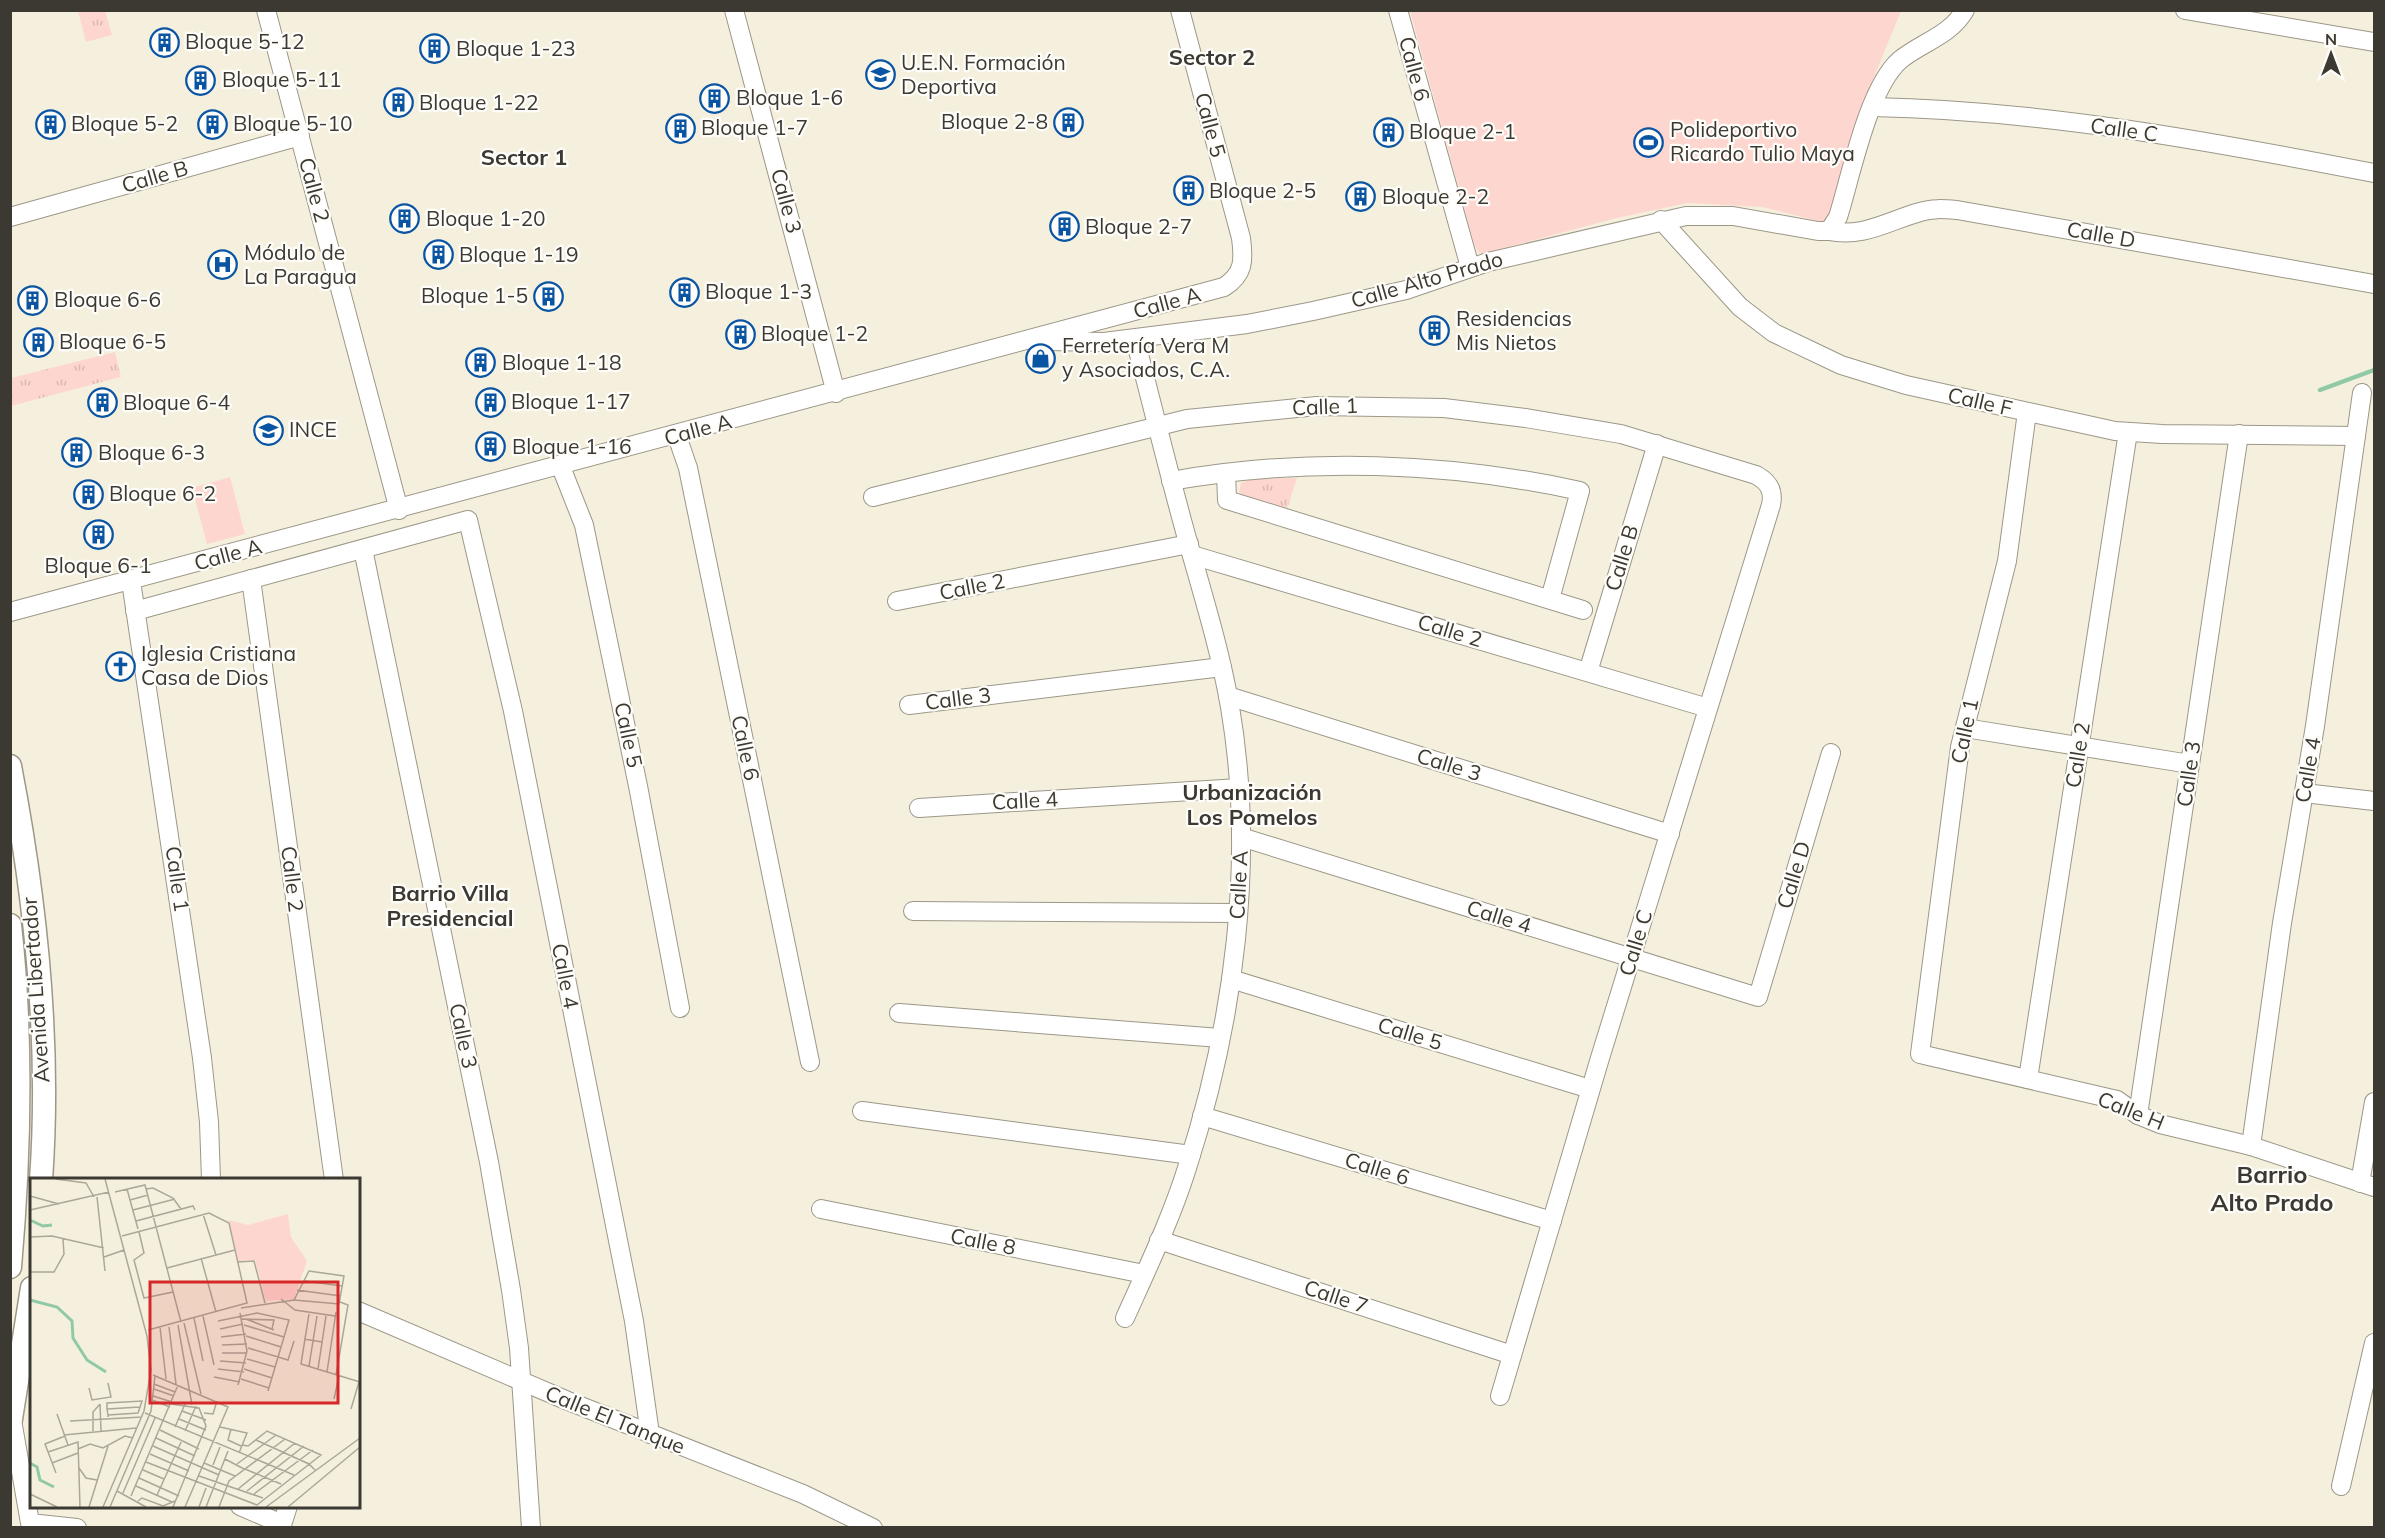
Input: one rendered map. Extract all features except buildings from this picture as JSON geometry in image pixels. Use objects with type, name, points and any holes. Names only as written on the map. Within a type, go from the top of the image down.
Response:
[{"type":"main road","name":"Avenida Libertador","points":[[10,766],[25,850],[39,980],[43,1061],[41,1178]]},
{"type":"main road","name":"Avenida Libertador","points":[[10,925],[18,1015],[20,1090],[18,1174],[10,1268]]},
{"type":"main road","points":[[11,1423],[30,1301]]},
{"type":"street","name":"Calle 2","points":[[267,10],[300,136],[406,508],[420,533]]},
{"type":"street","name":"Calle 3","points":[[734,10],[836,393]]},
{"type":"street","name":"Calle 5","points":[[1180,10],[1241,238],[1243,265],[1240,274]]},
{"type":"street","name":"Calle 6","points":[[1398,10],[1470,267]]},
{"type":"street","points":[[1823,231],[1838,217],[1881,85],[1900,60],[1951,28],[1965,10]]},
{"type":"street","points":[[2185,10],[2374,42]]},
{"type":"street","name":"Calle C","points":[[1872,107],[1986,113],[2104,126],[2217,143],[2374,173]]},
{"type":"street","name":"Calle B","points":[[10,217],[300,136]]},
{"type":"street","name":"Calle D","points":[[1823,231],[1840,233],[1869,231],[1918,212],[1936,208],[1957,210],[2374,284]]},
{"type":"street","name":"Calle Alto Prado","points":[[1034,339],[1076,343],[1135,339],[1247,324],[1406,290],[1470,267],[1661,220],[1686,216],[1733,216],[1823,231]]},
{"type":"street","name":"Calle F","points":[[1661,220],[1740,307],[1774,333],[1808,352],[1840,365],[1906,385],[2128,432],[2162,435],[2356,436]]},
{"type":"street","name":"Calle A","points":[[10,612],[677,436],[1224,287],[1240,274]]},
{"type":"street","name":"Calle A","points":[[1125,1318],[1159,1240],[1191,1155],[1202,1116],[1231,979],[1238,913],[1241,837],[1239,788],[1228,696],[1222,667],[1135,339]]},
{"type":"street","name":"Calle 4","points":[[2251,1146],[2282,923],[2304,793],[2362,393]]},
{"type":"street","name":"Calle 1","points":[[873,497],[1187,418],[1276,409],[1403,407],[1526,418],[1657,444],[1756,475],[1767,483],[1772,491]]},
{"type":"street","name":"Calle 1","points":[[1920,1054],[1955,781],[1965,728],[2007,561],[2027,412]]},
{"type":"street","name":"Calle 2","points":[[2028,1079],[2128,432]]},
{"type":"street","name":"Calle 3","points":[[2138,1115],[2239,434]]},
{"type":"street","name":"Calle 6","points":[[677,436],[688,468],[810,1062]]},
{"type":"street","name":"Calle B","points":[[1588,672],[1657,444]]},
{"type":"street","name":"Calle 5","points":[[561,467],[584,525],[638,786],[680,1008]]},
{"type":"street","points":[[1171,481],[1226,473],[1346,467],[1425,467],[1517,477],[1580,491],[1550,600]]},
{"type":"street","points":[[1226,473],[1227,500],[1582,610]]},
{"type":"street","name":"Calle C","points":[[1500,1395],[1590,1089],[1771,505],[1772,491]]},
{"type":"street","name":"Calle 4","points":[[420,533],[468,520],[513,711],[634,1321],[650,1434]]},
{"type":"street","points":[[313,532],[320,561]]},
{"type":"street","points":[[135,611],[420,533]]},
{"type":"street","name":"Calle 3","points":[[363,549],[489,1162],[516,1321],[531,1527]]},
{"type":"street","name":"Calle 2","points":[[897,601],[1190,550],[1708,708]]},
{"type":"street","name":"Calle 2","points":[[251,579],[334,1178]]},
{"type":"street","name":"Calle 1","points":[[131,581],[202,1058],[209,1122],[211,1178]]},
{"type":"street","name":"Calle 3","points":[[909,705],[1222,667]]},
{"type":"street","name":"Calle 3","points":[[1228,696],[1670,834]]},
{"type":"street","points":[[1965,728],[2190,765]]},
{"type":"street","name":"Calle D","points":[[1758,997],[1831,753]]},
{"type":"street","name":"Calle 4","points":[[919,808],[1239,788]]},
{"type":"street","points":[[2304,793],[2374,801]]},
{"type":"street","name":"Calle 4","points":[[1241,837],[1758,997]]},
{"type":"street","points":[[913,911],[1238,913]]},
{"type":"street","name":"Calle 5","points":[[1231,979],[1590,1089]]},
{"type":"street","points":[[899,1013],[1220,1038]]},
{"type":"street","name":"Calle H","points":[[1920,1054],[2117,1100],[2138,1115],[2160,1124],[2251,1146],[2367,1185]]},
{"type":"street","points":[[2367,1185],[2374,1102]]},
{"type":"street","points":[[862,1111],[1191,1155]]},
{"type":"street","name":"Calle 6","points":[[1202,1116],[1552,1221]]},
{"type":"street","name":"Calle 8","points":[[821,1209],[1144,1274]]},
{"type":"street","name":"Calle 7","points":[[1159,1240],[1512,1355]]},
{"type":"street","name":"Calle El Tanque","points":[[360,1313],[650,1434],[803,1494],[849,1522],[873,1527]]},
{"type":"street","points":[[2340,1486],[2374,1343]]},
{"type":"street","points":[[11,1423],[30,1525]]},
{"type":"street","points":[[30,1525],[31,1508]]},
{"type":"street","points":[[247,1508],[283,1519]]},
{"type":"street","points":[[30,1525],[77,1527]]},
{"type":"green space","points":[[78,11],[105,11],[112,35],[86,42]]},
{"type":"green space","name":"Polideportivo Ricardo Tulio Maya","points":[[1410,11],[1901,11],[1872,82],[1826,223],[1762,207],[1688,203],[1617,218],[1482,254],[1478,252],[1474,244]]},
{"type":"green space","points":[[115,352],[121,377],[11,406],[11,378]]},
{"type":"green space","points":[[230,477],[245,534],[207,544],[192,488]]},
{"type":"green space","points":[[1297,478],[1287,509],[1245,497],[1239,492],[1241,483],[1251,479]]},
{"type":"waterway","points":[[2320,390],[2374,370]]},
{"type":"place","name":"Bloque 5-12","points":[[164,42]]},
{"type":"place","name":"Bloque 1-23","points":[[435,49]]},
{"type":"place","name":"U.E.N. Formación Deportiva","points":[[880,75]]},
{"type":"place","name":"Bloque 5-11","points":[[201,80]]},
{"type":"place","name":"Bloque 1-6","points":[[715,98]]},
{"type":"place","name":"Bloque 1-22","points":[[398,103]]},
{"type":"place","name":"Bloque 2-8","points":[[1069,122]]},
{"type":"place","name":"Bloque 5-2","points":[[50,124]]},
{"type":"place","name":"Bloque 5-10","points":[[212,124]]},
{"type":"place","name":"Bloque 1-7","points":[[680,128]]},
{"type":"place","name":"Bloque 2-1","points":[[1388,132]]},
{"type":"place","name":"Polideportivo Ricardo Tulio Maya","points":[[1649,142]]},
{"type":"place","name":"Bloque 2-5","points":[[1188,191]]},
{"type":"place","name":"Bloque 2-2","points":[[1361,197]]},
{"type":"place","name":"Bloque 1-20","points":[[405,219]]},
{"type":"place","name":"Bloque 2-7","points":[[1064,227]]},
{"type":"place","name":"Bloque 1-19","points":[[438,255]]},
{"type":"place","name":"Módulo de La Paragua","points":[[223,265]]},
{"type":"place","name":"Bloque 1-3","points":[[684,292]]},
{"type":"place","name":"Bloque 1-5","points":[[549,296]]},
{"type":"place","name":"Bloque 6-6","points":[[33,300]]},
{"type":"place","name":"Residencias Mis Nietos","points":[[1435,331]]},
{"type":"place","name":"Bloque 1-2","points":[[740,334]]},
{"type":"place","name":"Bloque 6-5","points":[[38,342]]},
{"type":"place","name":"Ferretería Vera M y Asociados, C.A.","points":[[1041,358]]},
{"type":"place","name":"Bloque 1-18","points":[[481,363]]},
{"type":"place","name":"Bloque 1-17","points":[[490,402]]},
{"type":"place","name":"Bloque 6-4","points":[[102,403]]},
{"type":"place","name":"INCE","points":[[268,430]]},
{"type":"place","name":"Bloque 1-16","points":[[491,447]]},
{"type":"place","name":"Bloque 6-3","points":[[77,453]]},
{"type":"place","name":"Bloque 6-2","points":[[88,494]]},
{"type":"place","name":"Bloque 6-1","points":[[98,535]]},
{"type":"place","name":"Iglesia Cristiana Casa de Dios","points":[[120,666]]},
{"type":"district","name":"Sector 2","points":[[1212,57]]},
{"type":"district","name":"Sector 1","points":[[524,157]]},
{"type":"district","name":"Urbanización Los Pomelos","points":[[1252,804]]},
{"type":"district","name":"Barrio Villa Presidencial","points":[[450,906]]},
{"type":"district","name":"Barrio Alto Prado","points":[[2272,1189]]}]
